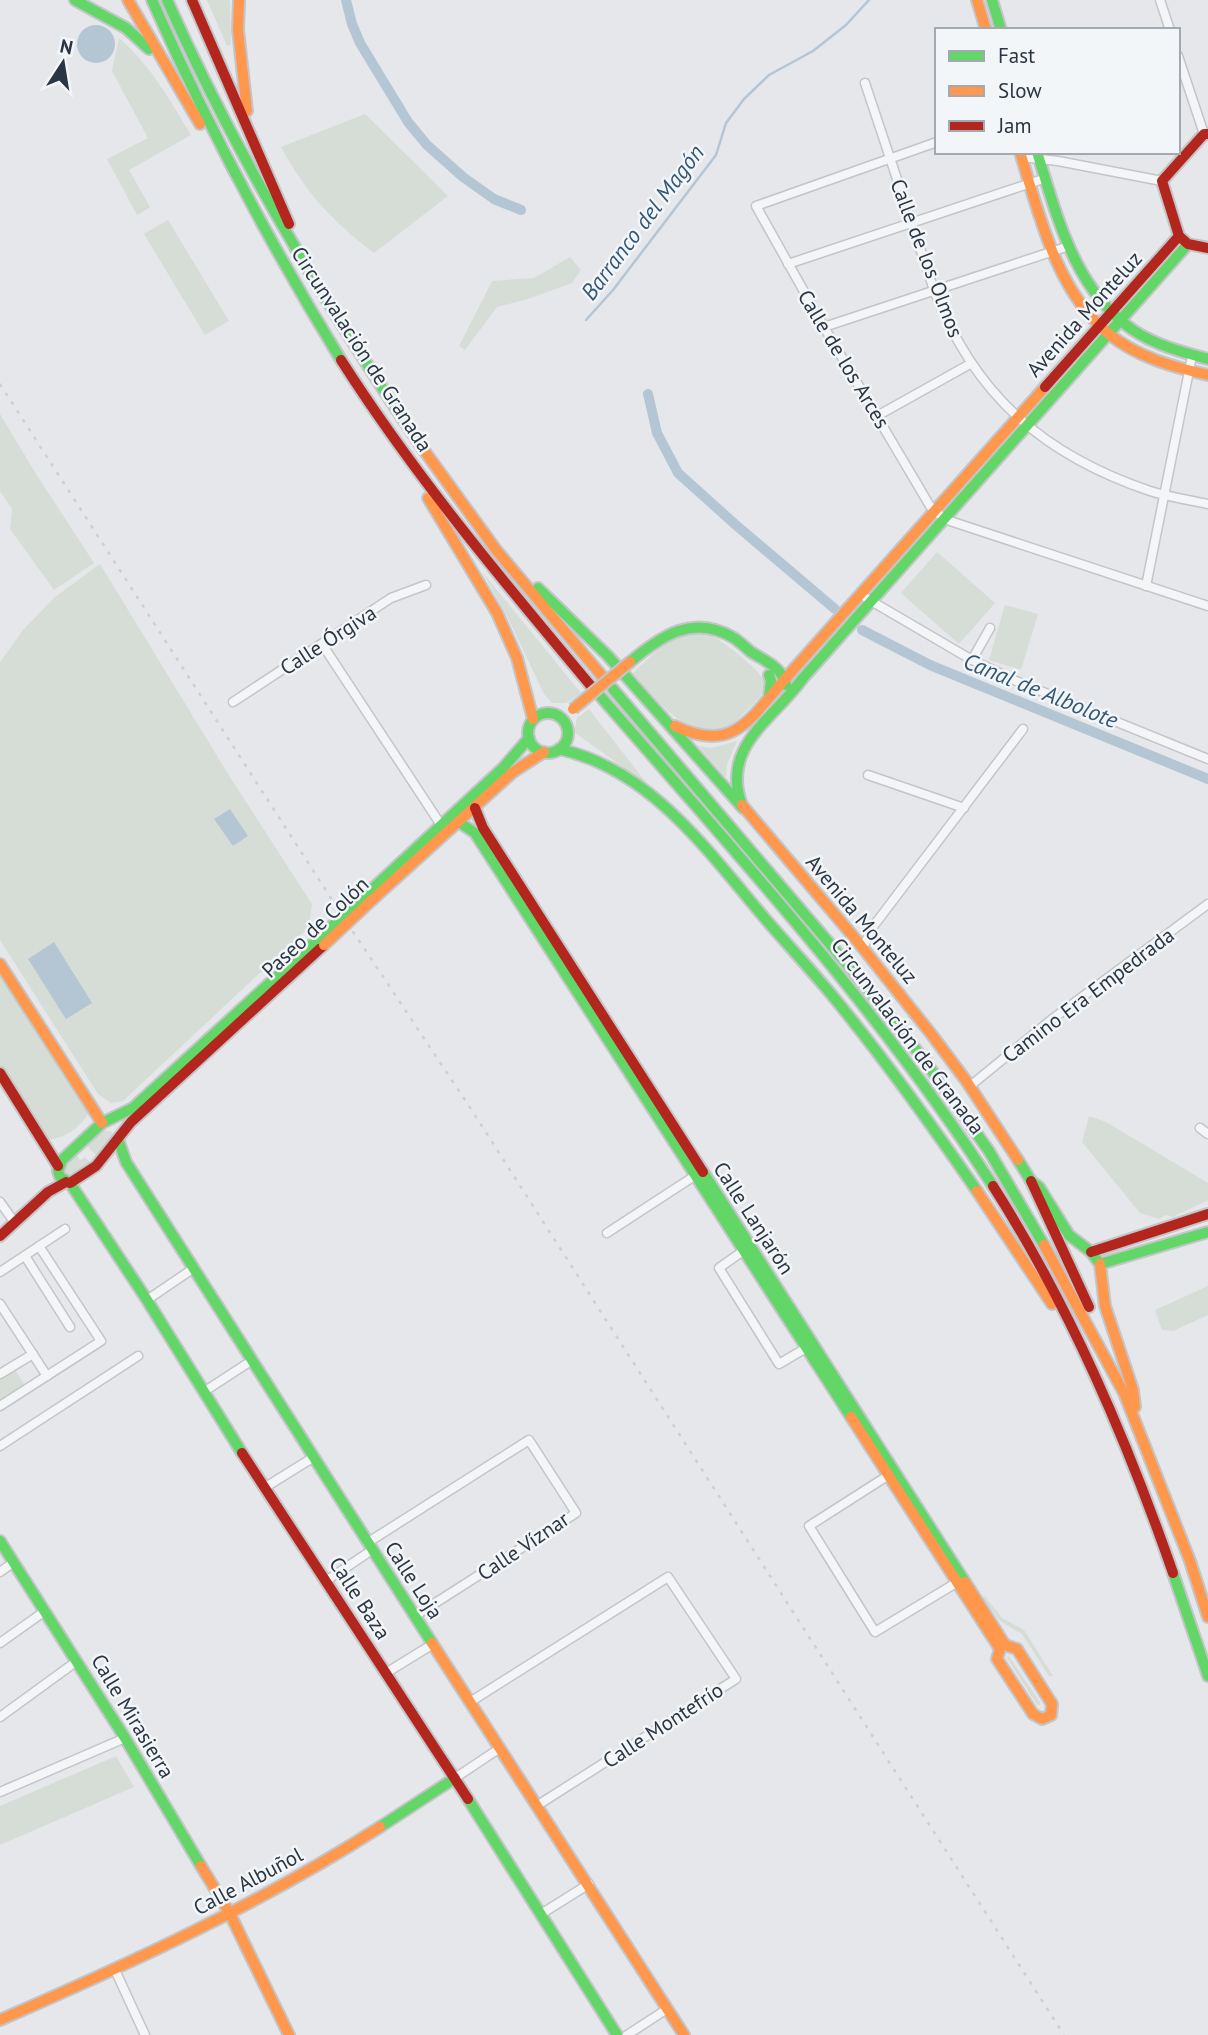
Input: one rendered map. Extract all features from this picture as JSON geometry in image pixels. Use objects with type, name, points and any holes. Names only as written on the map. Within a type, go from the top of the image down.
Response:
[{"type":"main road","points":[[75,0],[127,28],[168,72]]},
{"type":"main road","points":[[128,0],[216,153],[231,167]]},
{"type":"main road","name":"Circunvalación de Granada","points":[[152,0],[254,214],[344,364],[477,548],[591,686]]},
{"type":"main road","name":"Circunvalación de Granada","points":[[167,0],[224,120],[296,252],[382,387],[464,508],[552,619],[602,676]]},
{"type":"main road","points":[[192,0],[293,233],[296,252]]},
{"type":"main road","points":[[239,0],[238,30],[250,129]]},
{"type":"main road","points":[[976,0],[985,28]]},
{"type":"main road","points":[[992,0],[1001,28]]},
{"type":"main road","points":[[1206,134],[1162,181],[1183,240],[1208,248]]},
{"type":"main road","points":[[1021,155],[1054,251],[1065,278],[1079,301],[1104,330],[1140,353],[1188,371],[1208,375]]},
{"type":"main road","points":[[1038,155],[1081,275],[1115,317],[1158,345],[1208,359]]},
{"type":"main road","name":"Avenida Monteluz","points":[[668,721],[703,738],[729,736],[741,729],[935,511],[1023,421],[1183,240]]},
{"type":"main road","name":"Avenida Monteluz","points":[[1023,421],[944,519],[803,678],[789,698],[782,701],[743,749],[734,780],[743,808],[863,948],[937,1040],[1002,1130],[1031,1181],[1039,1187],[1069,1235],[1091,1252],[1100,1264]]},
{"type":"main road","points":[[408,456],[415,477],[497,613],[517,658],[533,719]]},
{"type":"main road","points":[[464,508],[483,521],[537,587],[576,628],[608,656],[743,808]]},
{"type":"main road","points":[[563,720],[664,636],[697,626],[718,629],[737,639],[778,670],[785,679],[786,689],[782,701]]},
{"type":"main road","points":[[753,653],[769,674],[769,698]]},
{"type":"main road","points":[[769,674],[779,680],[803,678]]},
{"type":"main road","name":"Circunvalación de Granada","points":[[613,689],[821,932],[956,1103],[989,1151],[1025,1210],[1112,1370],[1135,1419],[1190,1561],[1208,1617]]},
{"type":"main road","name":"Circunvalación de Granada","points":[[601,697],[838,974],[914,1069],[951,1120],[1015,1220],[1085,1352],[1123,1438],[1208,1676]]},
{"type":"main road","points":[[559,749],[566,738],[563,720],[551,713],[538,715],[529,725],[529,738],[535,747],[544,752],[559,749],[595,758],[631,780],[658,800],[720,866],[869,1042],[1033,1274],[1071,1338],[1085,1352]]},
{"type":"main road","name":"Paseo de Colón","points":[[370,897],[441,825],[503,768],[529,738]]},
{"type":"main road","name":"Paseo de Colón","points":[[321,942],[133,1108],[104,1123],[63,1176],[79,1179],[119,1140],[131,1122],[370,897],[459,822],[513,772],[544,752]]},
{"type":"main road","name":"Calle Lanjarón","points":[[475,808],[487,835],[1002,1647]]},
{"type":"main road","name":"Calle Lanjarón","points":[[459,822],[475,833],[806,1348],[891,1473],[956,1583],[1002,1647],[1017,1649],[1052,1704],[1051,1715],[1042,1719],[1033,1714],[997,1659],[1002,1647]]},
{"type":"main road","name":"Calle Loja","points":[[0,964],[104,1123],[113,1125],[126,1162],[684,2035]]},
{"type":"main road","name":"Calle Baza","points":[[0,1073],[63,1176],[147,1300],[264,1488],[455,1778],[617,2035]]},
{"type":"main road","points":[[0,1236],[63,1176]]},
{"type":"main road","points":[[1031,1181],[1109,1350],[1112,1370]]},
{"type":"main road","points":[[1091,1252],[1208,1214]]},
{"type":"main road","points":[[1135,1419],[1133,1390],[1105,1306],[1100,1264],[1208,1233]]},
{"type":"main road","name":"Calle Mirasierra","points":[[0,1541],[125,1738],[230,1914],[289,2035]]},
{"type":"main road","name":"Calle Albuñol","points":[[0,2020],[116,1970],[230,1914],[321,1864],[455,1778]]},
{"type":"street","points":[[1160,0],[1169,28]]},
{"type":"street","points":[[1180,62],[1206,134]]},
{"type":"street","name":"Calle de los Olmos","points":[[865,83],[934,290],[970,364],[1042,438],[1080,461],[1113,477],[1164,494],[1208,503]]},
{"type":"street","points":[[1180,84],[1188,86]]},
{"type":"street","points":[[889,158],[935,143]]},
{"type":"street","points":[[1021,155],[1038,155],[1162,181]]},
{"type":"street","name":"Calle de los Arces","points":[[889,158],[756,205],[824,327],[935,511]]},
{"type":"street","points":[[788,264],[1046,178]]},
{"type":"street","points":[[824,327],[1069,246]]},
{"type":"street","points":[[1146,586],[1192,356]]},
{"type":"street","points":[[877,416],[970,364]]},
{"type":"street","points":[[935,511],[944,519],[1208,606]]},
{"type":"street","name":"Calle Órgiva","points":[[233,702],[391,598],[426,585]]},
{"type":"street","points":[[861,594],[972,660],[1016,681],[1208,759]]},
{"type":"street","points":[[972,660],[990,628]]},
{"type":"street","points":[[322,644],[441,825]]},
{"type":"street","points":[[863,948],[872,928],[1023,729]]},
{"type":"street","points":[[868,775],[964,808]]},
{"type":"street","name":"Camino Era Empedrada","points":[[970,1086],[1051,1020],[1208,905]]},
{"type":"street","points":[[1200,1128],[1208,1134]]},
{"type":"street","points":[[607,1233],[696,1175]]},
{"type":"street","points":[[0,1202],[15,1223]]},
{"type":"street","points":[[1187,1220],[1192,1237]]},
{"type":"street","points":[[0,1272],[65,1229]]},
{"type":"street","points":[[0,1406],[100,1340],[39,1247]]},
{"type":"street","name":"Calle Lanjarón","points":[[743,1251],[719,1268],[779,1364],[806,1348]]},
{"type":"street","points":[[24,1256],[70,1327]]},
{"type":"street","points":[[147,1300],[194,1268]]},
{"type":"street","points":[[0,1304],[47,1376]]},
{"type":"street","points":[[0,1374],[33,1354]]},
{"type":"street","points":[[0,1446],[138,1356]]},
{"type":"street","points":[[205,1391],[251,1361]]},
{"type":"street","name":"Calle Víznar","points":[[370,1547],[529,1440],[576,1513],[415,1616]]},
{"type":"street","points":[[264,1488],[314,1457]]},
{"type":"street","points":[[891,1473],[808,1526],[875,1632],[956,1583]]},
{"type":"street","points":[[326,1581],[370,1547]]},
{"type":"street","points":[[0,1572],[13,1562]]},
{"type":"street","name":"Calle Montefrío","points":[[470,1702],[668,1577],[736,1679],[538,1805]]},
{"type":"street","points":[[0,1643],[45,1611]]},
{"type":"street","points":[[386,1673],[433,1644]]},
{"type":"street","points":[[0,1717],[77,1661]]},
{"type":"street","points":[[0,1792],[125,1738]]},
{"type":"street","name":"Calle Albuñol","points":[[455,1778],[500,1748]]},
{"type":"street","points":[[541,1914],[589,1884]]},
{"type":"street","points":[[116,1970],[145,2035]]},
{"type":"street","points":[[627,2035],[667,2009]]},
{"type":"shaded area","points":[[207,0],[230,0],[231,45],[227,46]]},
{"type":"shaded area","points":[[119,38],[150,71],[191,135],[129,170],[150,207],[137,215],[107,159],[148,138],[112,71]]},
{"type":"shaded area","points":[[365,114],[448,196],[374,253],[322,206],[300,179],[281,147]]},
{"type":"shaded area","points":[[168,220],[229,321],[205,335],[144,234]]},
{"type":"shaded area","points":[[570,257],[581,270],[572,283],[497,307],[465,350],[459,346],[492,281],[534,278]]},
{"type":"shaded area","points":[[0,414],[94,563],[54,590],[10,529],[12,509],[0,491]]},
{"type":"shaded area","points":[[937,552],[995,603],[959,644],[901,593]]},
{"type":"shaded area","points":[[100,564],[230,777],[312,904],[309,927],[123,1101],[111,1103],[98,1094],[0,940],[0,662],[23,630],[55,597]]},
{"type":"shaded area","points":[[483,573],[581,693],[566,703],[552,703],[544,694]]},
{"type":"shaded area","points":[[1005,605],[1038,614],[1021,670],[989,660]]},
{"type":"shaded area","points":[[695,632],[710,635],[733,650],[758,672],[765,684],[760,696],[743,714],[728,727],[712,732],[697,730],[669,712],[633,673],[669,642]]},
{"type":"shaded area","points":[[589,709],[648,785],[574,732],[577,718]]},
{"type":"shaded area","points":[[737,741],[727,764],[726,777],[698,746],[711,748]]},
{"type":"shaded area","points":[[0,970],[90,1111],[77,1127],[60,1137],[46,1140],[0,1067]]},
{"type":"shaded area","points":[[1089,1116],[1106,1122],[1208,1183],[1208,1200],[1173,1217],[1165,1215],[1159,1219],[1140,1213],[1082,1142]]},
{"type":"shaded area","points":[[103,1130],[112,1132],[113,1140],[97,1156],[86,1145]]},
{"type":"shaded area","points":[[76,1154],[80,1160],[85,1157],[90,1162],[76,1175],[68,1176],[63,1169]]},
{"type":"shaded area","points":[[1208,1286],[1208,1315],[1173,1331],[1162,1330],[1155,1310]]},
{"type":"shaded area","points":[[14,1368],[26,1387],[0,1403],[0,1377]]},
{"type":"shaded area","points":[[984,1595],[1002,1618],[1024,1630],[1053,1676],[1049,1676],[1022,1634],[1000,1621],[983,1599]]},
{"type":"shaded area","points":[[1008,1655],[1040,1705],[1037,1705],[1007,1658]]},
{"type":"shaded area","points":[[116,1756],[134,1787],[0,1845],[0,1806]]},
{"type":"water","points":[[96,25],[110,30],[115,44],[110,58],[96,63],[82,58],[77,44],[82,30]]},
{"type":"water","points":[[230,809],[248,836],[233,846],[214,819]]},
{"type":"water","points":[[54,942],[92,1003],[66,1019],[28,959]]},
{"type":"waterway","name":"Canal de Albolote","points":[[346,0],[360,43],[408,122],[427,145],[463,177],[494,199],[521,210]]},
{"type":"waterway","name":"Barranco del Magón","points":[[586,320],[613,290],[716,155],[726,123],[744,99],[769,75],[813,51],[846,25],[869,0]]},
{"type":"waterway","name":"Canal de Albolote","points":[[648,394],[657,433],[678,473],[835,609]]},
{"type":"waterway","name":"Canal de Albolote","points":[[862,630],[930,665],[1208,779]]},
{"type":"railway","points":[[0,384],[336,906],[469,1106],[1064,2035]]},
{"type":"traffic: fast","points":[[75,0],[126,28],[149,49]]},
{"type":"traffic: fast","points":[[152,0],[241,183],[341,360]]},
{"type":"traffic: fast","points":[[167,0],[253,174],[318,286],[423,449]]},
{"type":"traffic: fast","points":[[992,0],[1000,28]]},
{"type":"traffic: fast","points":[[1038,154],[1070,250],[1096,294],[1113,313],[1141,335],[1169,348],[1208,359]]},
{"type":"traffic: fast","points":[[742,805],[737,784],[738,766],[753,735],[1188,244]]},
{"type":"traffic: fast","points":[[538,588],[608,656],[743,808]]},
{"type":"traffic: fast","points":[[630,662],[666,636],[692,628],[705,628],[719,631],[736,640],[777,669],[786,685]]},
{"type":"traffic: fast","points":[[769,675],[769,697]]},
{"type":"traffic: fast","points":[[613,689],[864,984],[925,1061],[989,1151],[1044,1245]]},
{"type":"traffic: fast","points":[[601,697],[806,935],[855,996],[949,1121],[993,1186]]},
{"type":"traffic: fast","points":[[548,713],[562,719],[568,733],[562,747],[548,753],[534,747],[528,733],[534,719],[548,713]]},
{"type":"traffic: fast","points":[[367,894],[503,768],[529,738]]},
{"type":"traffic: fast","points":[[559,749],[593,760],[623,775],[651,795],[701,842],[850,1018],[977,1191]]},
{"type":"traffic: fast","points":[[459,822],[475,833],[851,1417]]},
{"type":"traffic: fast","points":[[318,939],[367,894]]},
{"type":"traffic: fast","points":[[242,1453],[147,1300],[70,1183],[60,1177],[58,1171],[62,1160],[102,1123],[133,1108],[318,939]]},
{"type":"traffic: fast","points":[[119,1142],[126,1162],[432,1643]]},
{"type":"traffic: fast","points":[[1018,1160],[1031,1181],[1039,1187],[1069,1235],[1091,1252],[1100,1264],[1208,1232]]},
{"type":"traffic: fast","points":[[703,1172],[965,1582]]},
{"type":"traffic: fast","points":[[0,1541],[125,1738],[201,1866]]},
{"type":"traffic: fast","points":[[1173,1573],[1208,1676]]},
{"type":"traffic: fast","points":[[380,1827],[455,1778]]},
{"type":"traffic: fast","points":[[468,1799],[617,2035]]},
{"type":"traffic: slow","points":[[128,0],[200,124]]},
{"type":"traffic: slow","points":[[239,0],[238,30],[247,111]]},
{"type":"traffic: slow","points":[[977,0],[985,28]]},
{"type":"traffic: slow","points":[[1021,154],[1052,250],[1075,296],[1091,316],[1109,334],[1131,349],[1169,365],[1208,375]]},
{"type":"traffic: slow","points":[[785,679],[1045,387]]},
{"type":"traffic: slow","points":[[423,449],[497,551],[602,676]]},
{"type":"traffic: slow","points":[[428,498],[497,613],[517,658],[533,719]]},
{"type":"traffic: slow","points":[[573,709],[630,662]]},
{"type":"traffic: slow","points":[[675,726],[695,734],[726,734],[750,719],[785,679]]},
{"type":"traffic: slow","points":[[373,899],[513,772],[544,752]]},
{"type":"traffic: slow","points":[[742,805],[858,942],[932,1035],[967,1082],[1018,1160]]},
{"type":"traffic: slow","points":[[324,945],[373,899]]},
{"type":"traffic: slow","points":[[0,964],[102,1123]]},
{"type":"traffic: slow","points":[[977,1191],[1052,1304]]},
{"type":"traffic: slow","points":[[1044,1245],[1124,1393],[1190,1561],[1208,1617]]},
{"type":"traffic: slow","points":[[1100,1264],[1105,1306],[1133,1390],[1135,1407]]},
{"type":"traffic: slow","points":[[851,1417],[1000,1649],[997,1659],[1033,1714],[1042,1719],[1051,1715],[1052,1704],[1017,1649],[1005,1645],[965,1582]]},
{"type":"traffic: slow","points":[[432,1643],[684,2035]]},
{"type":"traffic: slow","points":[[0,2020],[98,1977],[242,1907],[380,1827]]},
{"type":"traffic: slow","points":[[201,1866],[230,1914],[289,2035]]},
{"type":"traffic: jam","points":[[192,0],[289,224]]},
{"type":"traffic: jam","points":[[1208,134],[1204,134],[1162,181],[1179,236],[1188,244],[1208,248]]},
{"type":"traffic: jam","points":[[1045,387],[1179,236]]},
{"type":"traffic: jam","points":[[341,360],[429,486],[591,686]]},
{"type":"traffic: jam","points":[[475,808],[483,828],[703,1172]]},
{"type":"traffic: jam","points":[[70,1183],[96,1166],[131,1122],[324,945]]},
{"type":"traffic: jam","points":[[0,1073],[58,1166]]},
{"type":"traffic: jam","points":[[1031,1181],[1089,1307]]},
{"type":"traffic: jam","points":[[0,1236],[48,1192],[66,1182]]},
{"type":"traffic: jam","points":[[993,1186],[1047,1279],[1094,1374],[1136,1473],[1173,1573]]},
{"type":"traffic: jam","points":[[1091,1252],[1208,1214]]},
{"type":"traffic: jam","points":[[242,1453],[468,1799]]}]
